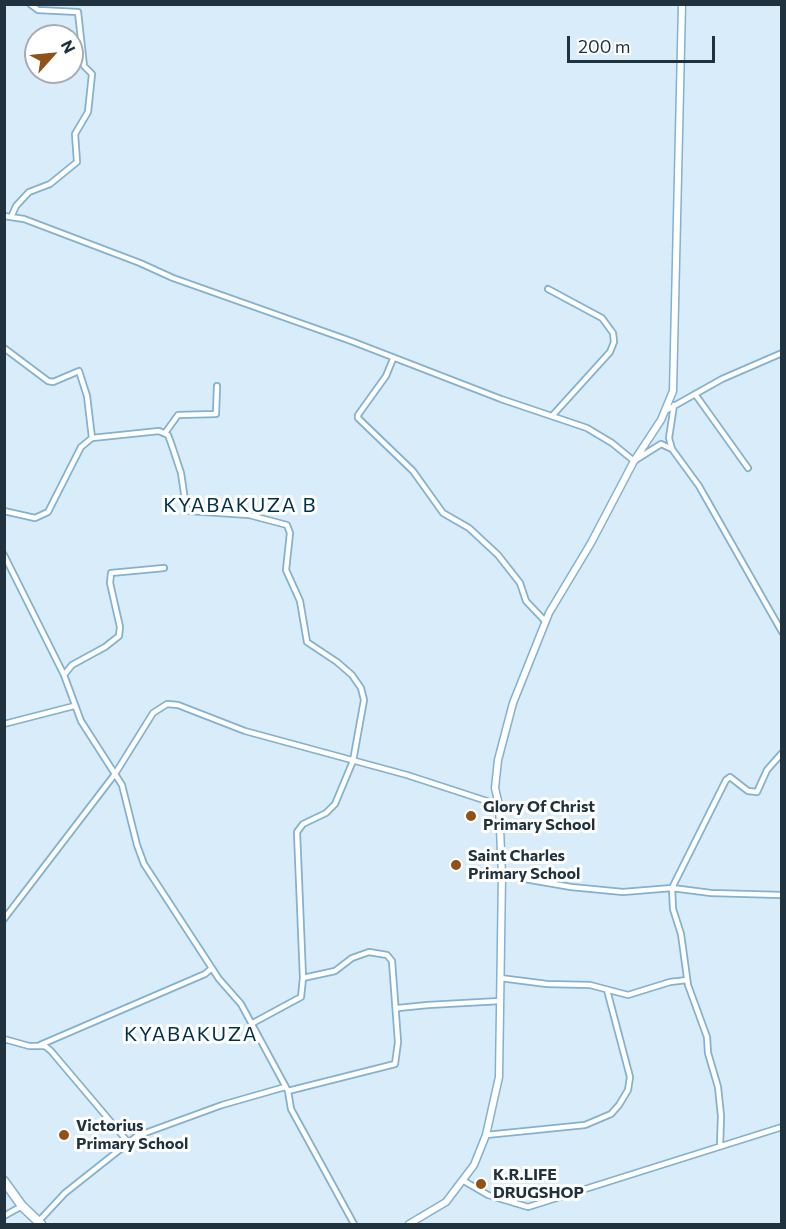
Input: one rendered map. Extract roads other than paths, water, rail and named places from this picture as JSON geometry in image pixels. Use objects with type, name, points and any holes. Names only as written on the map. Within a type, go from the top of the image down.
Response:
[{"type":"highway","points":[[4,1181],[22,1206],[40,1223]]},
{"type":"street","points":[[12,215],[16,206],[29,192],[50,184],[77,162],[75,134],[88,112],[92,74],[84,66],[78,12],[38,10],[30,4]]},
{"type":"street","points":[[409,1224],[446,1202],[464,1181],[481,1151],[500,1077],[502,875],[499,805],[495,788],[504,732],[520,681],[545,621],[591,543],[633,461],[665,411],[674,382],[682,4]]},
{"type":"street","points":[[4,216],[12,215],[140,263],[173,278],[351,341],[393,359],[599,434],[633,461]]},
{"type":"street","points":[[548,290],[602,318],[609,324],[614,342],[610,352],[552,416]]},
{"type":"street","points":[[4,348],[48,381],[53,382],[75,371],[80,372],[87,396],[92,438]]},
{"type":"street","points":[[665,411],[782,352]]},
{"type":"street","points":[[393,359],[386,376],[358,418],[413,471],[443,513],[469,528],[498,555],[517,579],[526,601],[545,621]]},
{"type":"street","points":[[165,433],[178,415],[216,414],[217,386]]},
{"type":"street","points":[[695,394],[748,468]]},
{"type":"street","points":[[674,405],[669,438],[672,449],[703,492],[782,632]]},
{"type":"street","points":[[4,510],[35,518],[48,512],[81,447],[92,438],[118,434],[165,433]]},
{"type":"street","points":[[165,433],[181,473],[185,504],[189,512],[249,515],[284,523],[289,528],[285,566],[300,601],[307,642],[338,662],[352,675],[363,693],[353,761],[331,809],[303,824],[297,832],[303,978],[301,997],[251,1024]]},
{"type":"street","points":[[633,461],[662,444],[672,449]]},
{"type":"street","points":[[4,555],[64,675],[74,706],[122,785],[144,864],[219,979],[236,996],[286,1089],[291,1109],[354,1224]]},
{"type":"street","points":[[64,675],[72,665],[105,647],[118,636],[120,627],[110,583],[111,573],[165,567]]},
{"type":"street","points":[[4,919],[115,774],[153,713],[167,704],[178,705],[245,731],[499,805]]},
{"type":"street","points":[[4,724],[74,706]]},
{"type":"street","points":[[720,1146],[721,1116],[718,1087],[708,1053],[707,1037],[687,980],[681,934],[673,909],[672,888],[726,780],[730,777],[748,791],[757,792],[767,770],[782,753]]},
{"type":"street","points":[[502,875],[623,892],[672,888],[720,894],[782,895]]},
{"type":"street","points":[[40,1223],[65,1193],[128,1142],[222,1105],[392,1066],[397,1060],[396,1010],[393,963],[387,955],[369,952],[359,954],[335,971],[303,978]]},
{"type":"street","points":[[4,1039],[29,1046],[40,1045],[205,974],[212,968]]},
{"type":"street","points":[[205,974],[219,979]]},
{"type":"street","points":[[500,978],[547,984],[590,985],[628,994],[670,982],[687,980]]},
{"type":"street","points":[[486,1134],[585,1125],[611,1114],[620,1105],[628,1090],[630,1077],[608,990]]},
{"type":"street","points":[[396,1010],[428,1005],[500,1001]]},
{"type":"street","points":[[40,1045],[51,1051],[128,1142]]},
{"type":"street","points":[[464,1181],[488,1195],[528,1207],[782,1127]]},
{"type":"street","points":[[4,1216],[22,1206]]},
{"type":"place","name":"Glory Of Christ Primary School","points":[[471,816]]},
{"type":"place","name":"Saint Charles Primary School","points":[[456,865]]},
{"type":"place","name":"Victorius Primary School","points":[[64,1135]]},
{"type":"place","name":"K.R.LIFE DRUGSHOP","points":[[481,1184]]},
{"type":"district","name":"KYABAKUZA B","points":[[240,505]]},
{"type":"district","name":"KYABAKUZA","points":[[191,1034]]}]
